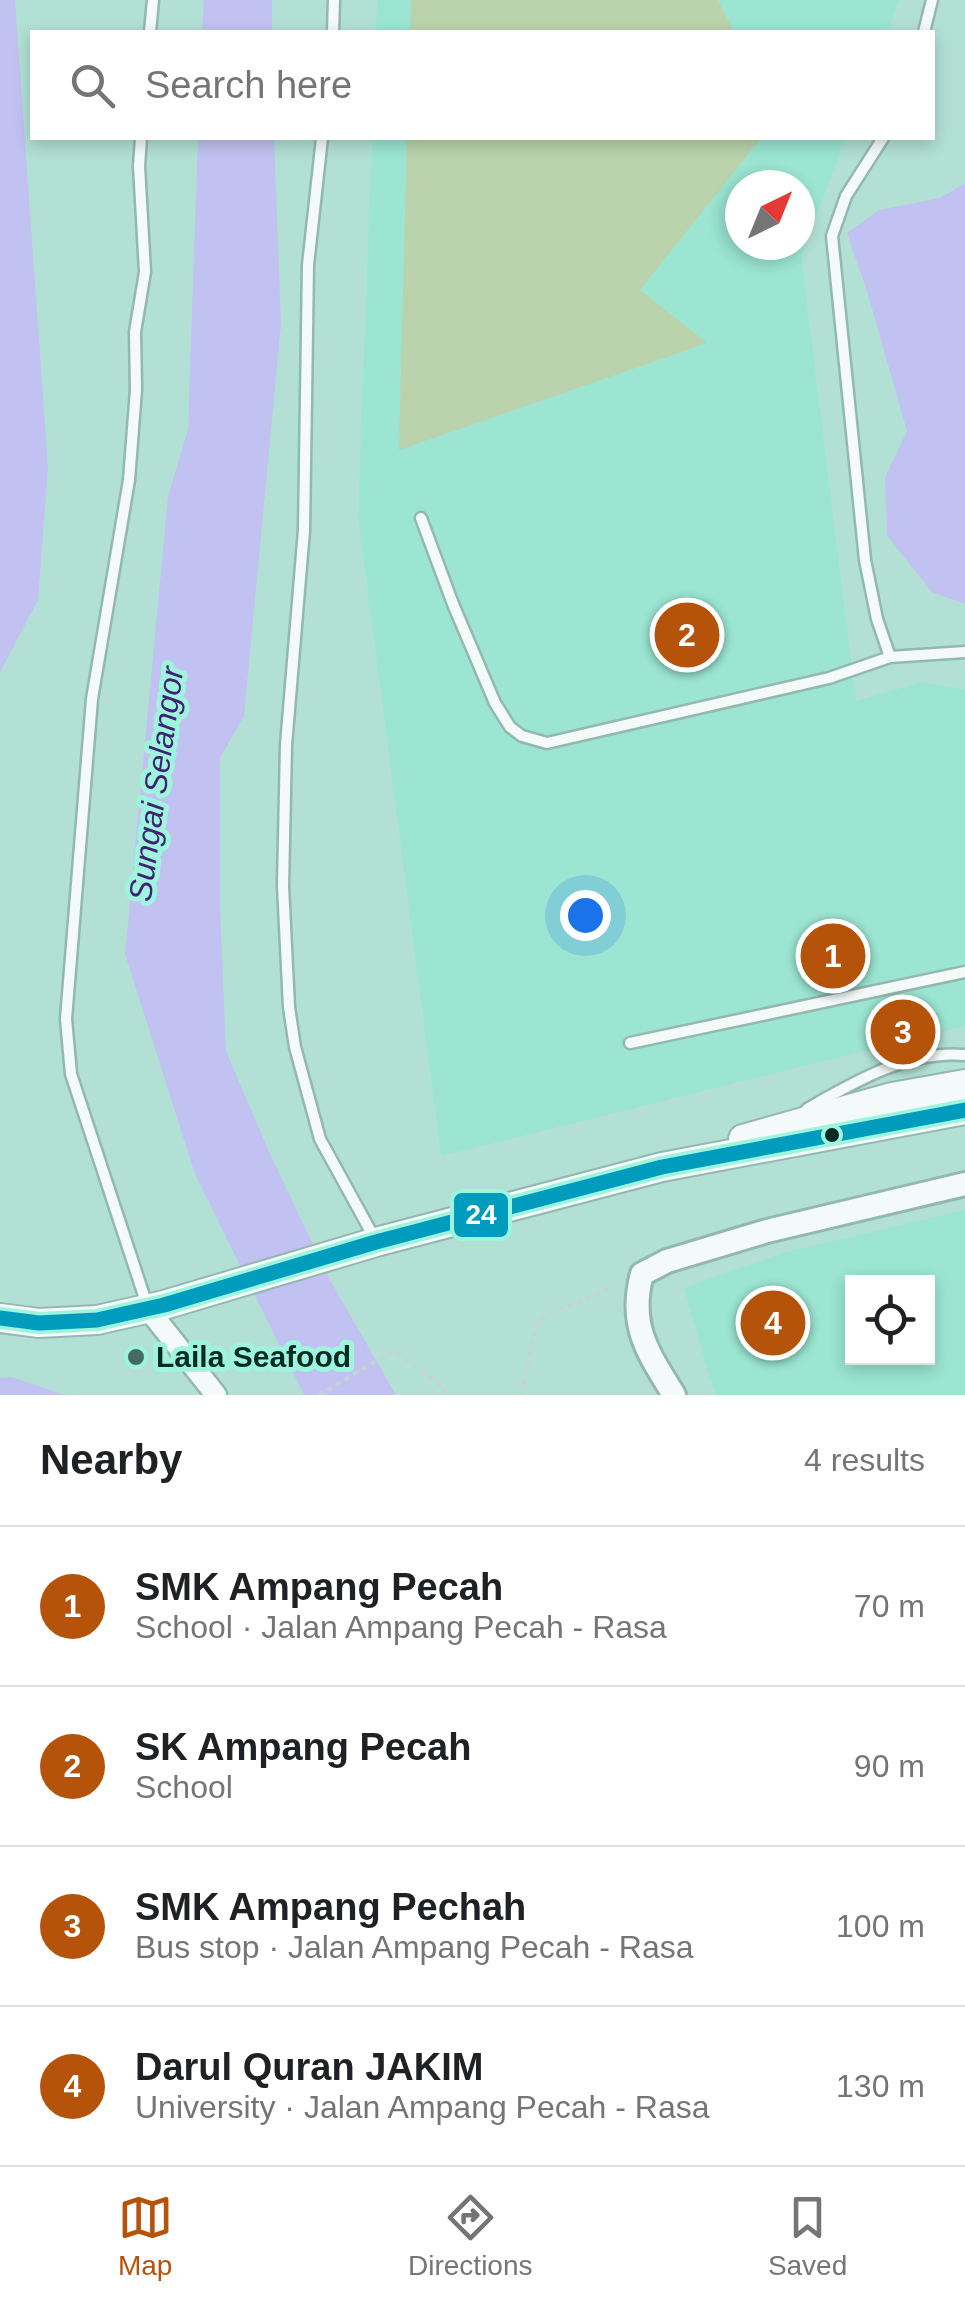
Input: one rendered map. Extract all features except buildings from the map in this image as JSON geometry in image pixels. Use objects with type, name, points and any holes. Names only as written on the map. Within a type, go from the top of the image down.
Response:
[{"type":"main road","points":[[0,1318],[39,1323],[97,1320],[148,1308],[662,1167],[771,1129],[892,1097],[965,1084]]},
{"type":"main road","points":[[662,1167],[965,1110]]},
{"type":"street","points":[[674,1395],[650,1357],[636,1322],[635,1298],[642,1274],[667,1261],[767,1231],[965,1184]]},
{"type":"street","points":[[148,1308],[216,1395]]},
{"type":"lane","points":[[150,30],[152,0]]},
{"type":"lane","points":[[333,30],[334,0]]},
{"type":"lane","points":[[924,30],[932,0]]},
{"type":"lane","points":[[141,140],[138,166],[145,272],[135,332],[132,444],[92,699],[66,1019],[71,1074],[148,1308]]},
{"type":"lane","points":[[322,140],[308,264],[304,530],[286,745],[282,886],[295,1047],[320,1138],[371,1244]]},
{"type":"lane","points":[[882,140],[846,196],[832,236],[865,560],[877,619],[890,656]]},
{"type":"lane","points":[[422,518],[495,703],[510,727],[535,742],[547,744],[829,678],[890,656],[965,652]]},
{"type":"lane","points":[[630,1043],[965,972]]},
{"type":"lane","points":[[771,1129],[882,1069],[965,1055]]},
{"type":"path","points":[[522,1395],[538,1319],[642,1274]]},
{"type":"path","points":[[318,1395],[393,1351],[448,1395]]},
{"type":"shaded area","points":[[377,0],[899,0],[888,30],[376,30]]},
{"type":"shaded area","points":[[411,0],[718,0],[733,30],[410,30]]},
{"type":"shaded area","points":[[372,140],[845,140],[815,219],[815,170],[725,170],[725,260],[801,260],[856,701],[922,682],[965,689],[965,1026],[441,1156],[358,516]]},
{"type":"shaded area","points":[[407,140],[759,140],[736,170],[725,170],[725,183],[640,290],[707,343],[399,450]]},
{"type":"shaded area","points":[[965,1210],[965,1395],[715,1395],[684,1288],[783,1253]]},
{"type":"water","points":[[0,0],[15,0],[48,468],[38,600],[0,672]]},
{"type":"water","points":[[204,0],[272,0],[272,30],[202,30]]},
{"type":"water","name":"Sungai Selangor","points":[[198,140],[274,140],[281,324],[244,716],[220,758],[220,908],[226,1051],[330,1280],[396,1395],[304,1395],[195,1174],[125,954],[168,497],[188,429]]},
{"type":"water","points":[[965,183],[965,604],[932,592],[887,536],[885,478],[907,431],[847,233],[879,210],[940,198]]},
{"type":"water","points":[[12,1377],[65,1395],[0,1395],[0,1378]]},
{"type":"transit line","name":"24","points":[[0,1318],[39,1323],[97,1320],[164,1305],[376,1242],[662,1167],[965,1110]]},
{"type":"place","name":"SK Ampang Pecah","points":[[687,635]]},
{"type":"place","name":"SMK Ampang Pecah","points":[[833,956]]},
{"type":"place","name":"SMK Ampang Pechah","points":[[903,1032]]},
{"type":"place","name":"Darul Quran JAKIM","points":[[773,1323]]},
{"type":"place","name":"Laila Seafood","points":[[136,1357]]}]
